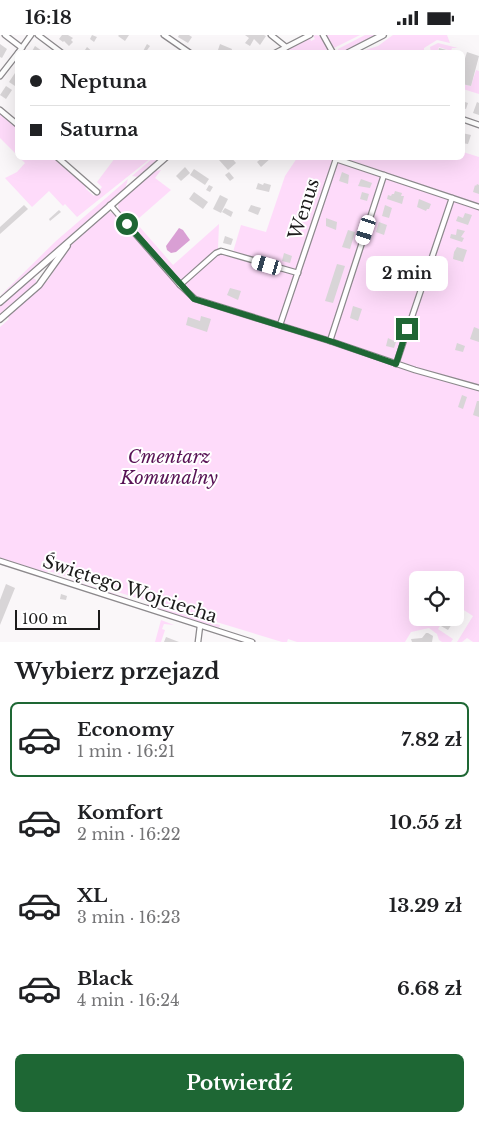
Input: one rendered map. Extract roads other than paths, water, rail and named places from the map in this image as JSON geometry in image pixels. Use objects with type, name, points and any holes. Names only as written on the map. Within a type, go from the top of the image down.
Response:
[{"type":"street","points":[[4,35],[22,48],[31,35]]},
{"type":"street","points":[[38,35],[58,50]]},
{"type":"street","points":[[164,35],[170,37],[186,50]]},
{"type":"street","points":[[271,35],[286,47]]},
{"type":"street","points":[[280,50],[310,35]]},
{"type":"street","points":[[323,35],[331,50]]},
{"type":"street","points":[[354,50],[383,35]]},
{"type":"street","points":[[0,76],[15,57]]},
{"type":"street","points":[[0,110],[15,122]]},
{"type":"street","points":[[465,120],[479,125]]},
{"type":"street","points":[[61,160],[97,191]]},
{"type":"street","points":[[0,302],[162,160]]},
{"type":"street","name":"Wenus","points":[[280,325],[336,160]]},
{"type":"street","name":"Wenus","points":[[339,160],[384,175]]},
{"type":"street","points":[[330,341],[384,175],[479,207]]},
{"type":"street","points":[[396,364],[452,198]]},
{"type":"street","points":[[110,205],[180,285],[194,299],[202,303],[280,325],[396,364],[479,387]]},
{"type":"street","points":[[0,319],[42,282],[73,238]]},
{"type":"street","points":[[180,285],[216,253],[221,251],[298,273]]},
{"type":"street","points":[[33,273],[42,282]]},
{"type":"street","name":"Świętego Wojciecha","points":[[0,561],[252,642]]},
{"type":"street","points":[[198,642],[200,626]]},
{"type":"park label","name":"Cmentarz Komunalny","points":[[169,468]]}]
